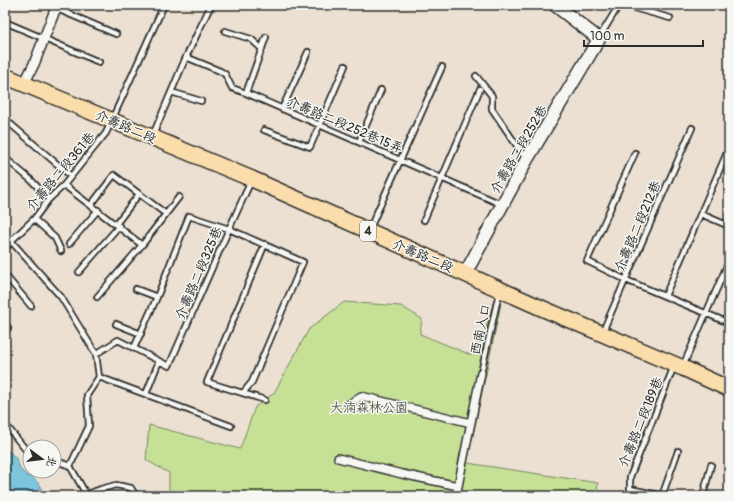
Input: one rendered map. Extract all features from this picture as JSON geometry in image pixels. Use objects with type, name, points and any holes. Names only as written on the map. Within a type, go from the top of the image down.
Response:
[{"type":"main road","name":"介壽路二段","points":[[5,76],[252,179],[369,232],[729,389]]},
{"type":"street","points":[[555,5],[599,39]]},
{"type":"street","points":[[24,84],[44,39],[54,6]]},
{"type":"street","name":"介壽路二段252巷","points":[[465,274],[526,161],[599,39]]},
{"type":"street","points":[[456,496],[481,373]]},
{"type":"street","points":[[348,405],[361,396],[471,423]]},
{"type":"street","points":[[338,458],[458,486]]},
{"type":"lane","name":"介壽路二段361巷","points":[[5,250],[11,241],[34,219],[49,199],[71,176],[106,133],[164,5]]},
{"type":"lane","points":[[152,137],[186,57],[211,5]]},
{"type":"lane","points":[[599,39],[619,5]]},
{"type":"lane","points":[[623,5],[670,18]]},
{"type":"lane","points":[[54,6],[116,34]]},
{"type":"lane","points":[[5,22],[99,62]]},
{"type":"lane","points":[[225,31],[251,39],[262,49]]},
{"type":"lane","points":[[246,93],[266,37]]},
{"type":"lane","points":[[282,109],[308,52]]},
{"type":"lane","name":"介壽路二段252巷15弄","points":[[186,57],[225,74],[232,88],[502,205]]},
{"type":"lane","points":[[264,130],[310,147],[344,66]]},
{"type":"lane","points":[[369,232],[442,67]]},
{"type":"lane","points":[[476,76],[492,96],[492,109],[526,161]]},
{"type":"lane","points":[[424,220],[480,89]]},
{"type":"lane","points":[[359,142],[381,90]]},
{"type":"lane","points":[[171,92],[201,101]]},
{"type":"lane","points":[[7,121],[71,176]]},
{"type":"lane","name":"介壽路二段212巷","points":[[602,334],[692,128]]},
{"type":"lane","points":[[665,296],[729,148]]},
{"type":"lane","points":[[635,153],[587,261],[626,280],[729,323]]},
{"type":"lane","points":[[5,158],[31,180],[49,199]]},
{"type":"lane","points":[[91,205],[114,175],[166,214]]},
{"type":"lane","name":"介壽路二段325巷","points":[[159,361],[170,366],[252,179]]},
{"type":"lane","points":[[64,184],[142,245]]},
{"type":"lane","points":[[79,272],[118,225],[139,194]]},
{"type":"lane","points":[[97,297],[142,245],[179,197]]},
{"type":"lane","points":[[69,244],[98,210]]},
{"type":"lane","points":[[701,214],[729,226]]},
{"type":"lane","points":[[134,348],[156,298],[188,216],[229,229],[303,262],[252,382],[243,393]]},
{"type":"lane","points":[[34,219],[55,238],[61,251]]},
{"type":"lane","points":[[11,241],[62,297],[96,354],[99,377],[87,395],[88,426],[70,466]]},
{"type":"lane","points":[[265,244],[207,382],[265,400]]},
{"type":"lane","name":"介壽路二段189巷","points":[[630,490],[630,477],[679,366],[726,274],[729,261]]},
{"type":"lane","points":[[5,275],[32,306]]},
{"type":"lane","points":[[136,289],[156,298]]},
{"type":"lane","name":"西南入口","points":[[481,373],[500,289]]},
{"type":"lane","points":[[116,324],[141,334]]},
{"type":"lane","points":[[96,354],[118,340],[159,361],[146,394]]},
{"type":"lane","points":[[99,377],[231,426]]},
{"type":"lane","points":[[5,424],[22,445]]},
{"type":"lane","points":[[630,490],[663,496],[678,452]]},
{"type":"lane","points":[[62,463],[70,466],[84,495],[116,485],[131,488],[136,496]]},
{"type":"lane","points":[[702,496],[711,465]]},
{"type":"lane","points":[[630,490],[633,496]]},
{"type":"green space","name":"大湳森林公園","points":[[494,301],[501,304],[467,463],[598,483],[596,496],[175,496],[169,493],[169,473],[146,460],[149,425],[240,449],[255,407],[274,393],[309,329],[344,302],[401,306],[422,319],[420,334],[471,355],[485,331]]},
{"type":"water","points":[[5,448],[15,457],[22,471],[22,479],[34,479],[41,486],[41,491],[44,495],[49,494],[50,496],[5,496]]}]
